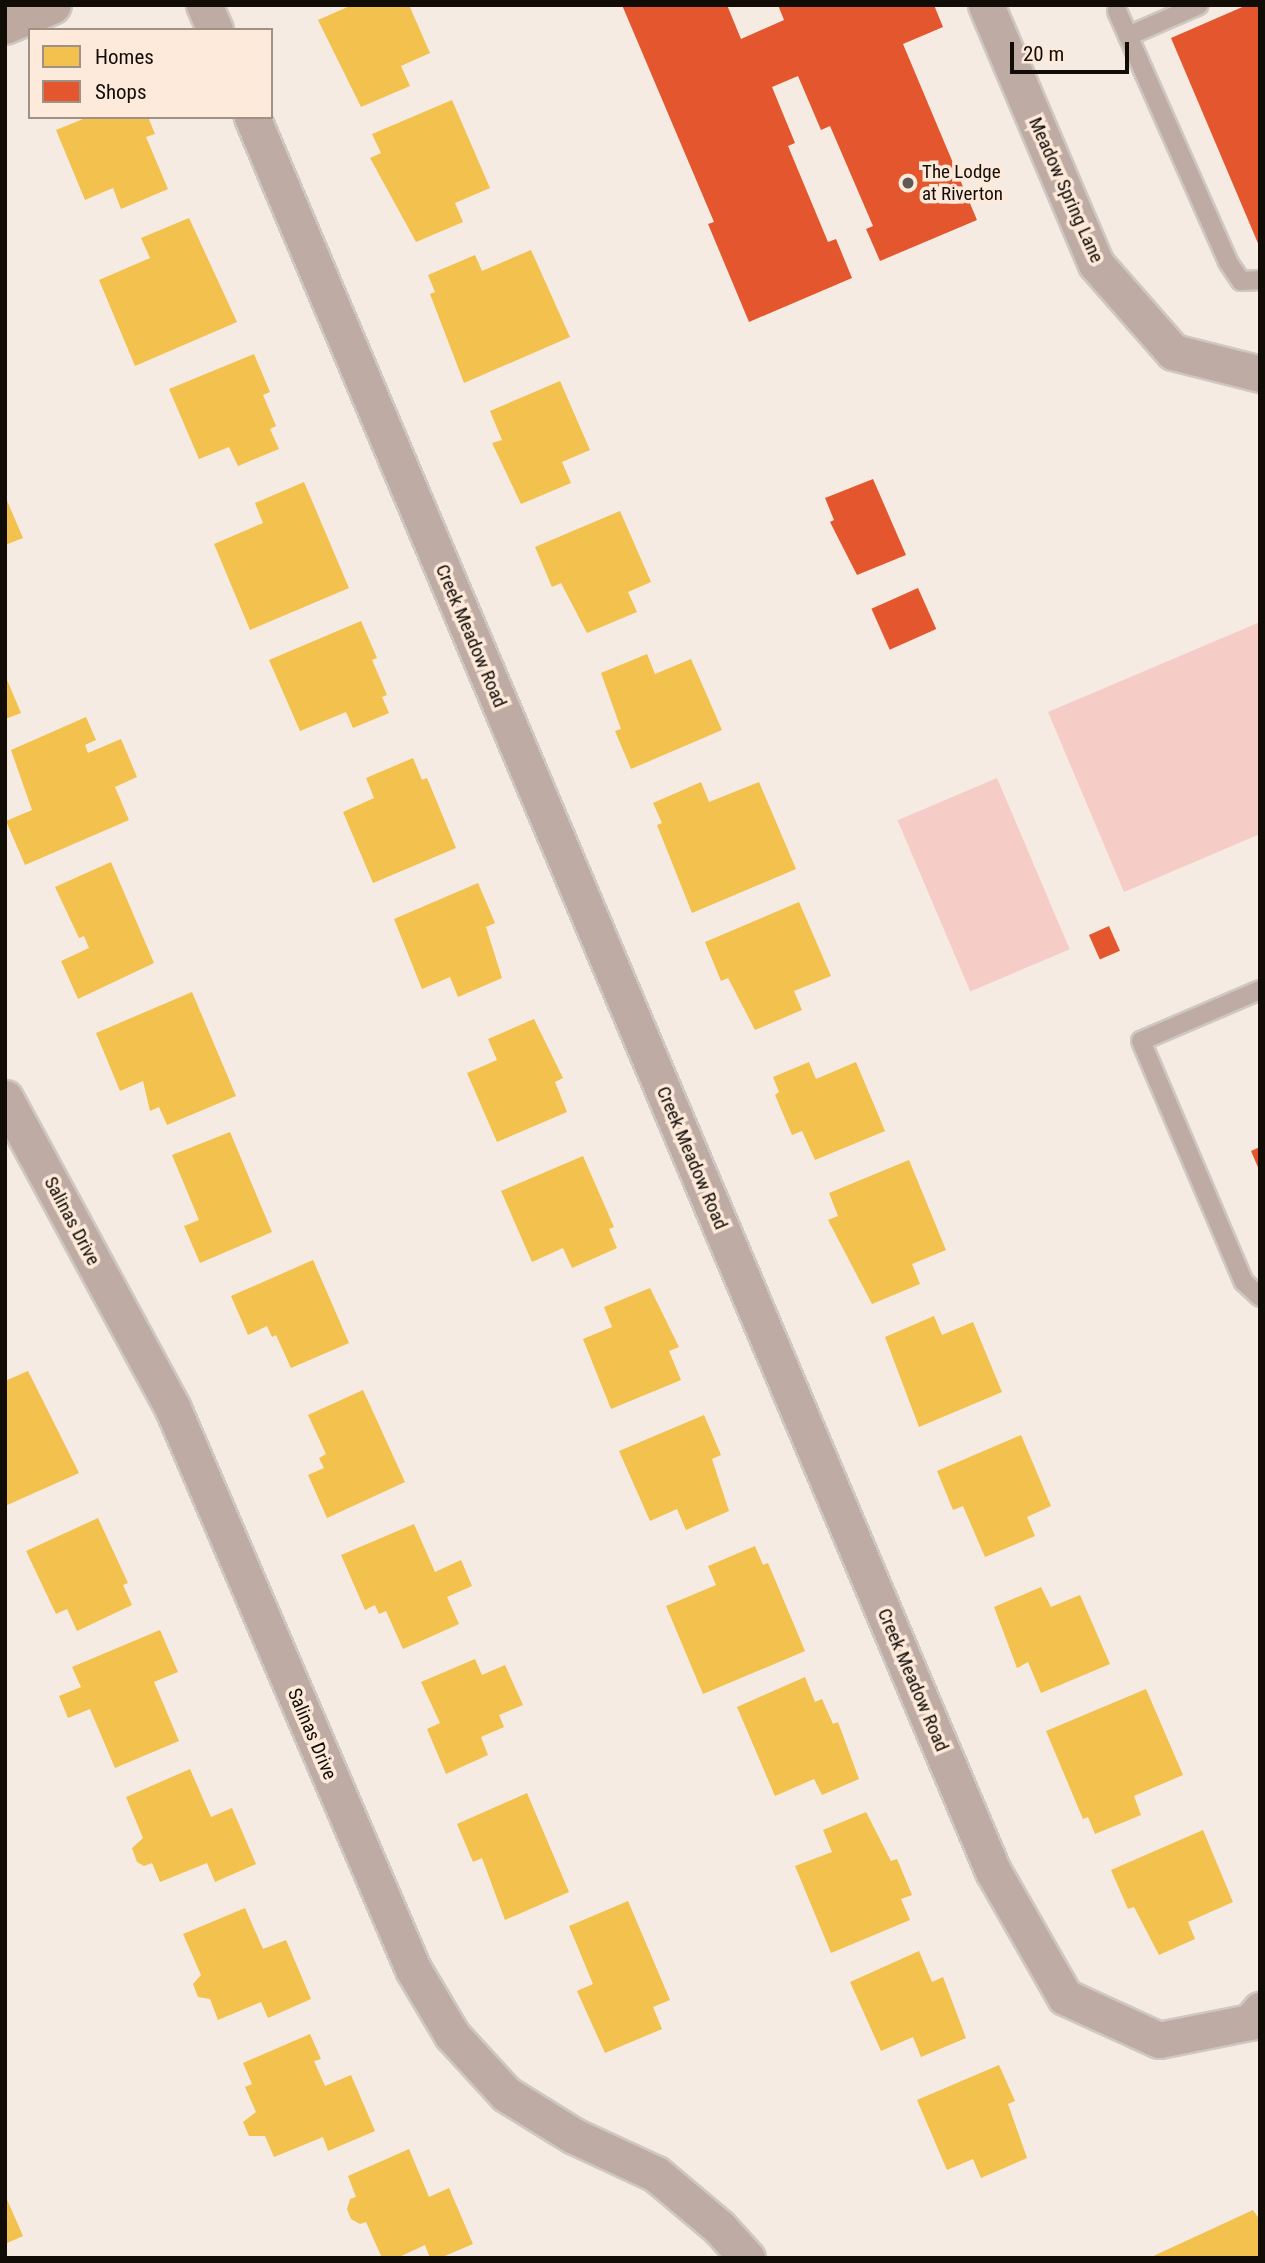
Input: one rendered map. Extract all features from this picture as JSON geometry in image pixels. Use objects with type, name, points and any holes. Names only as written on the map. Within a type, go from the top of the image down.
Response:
[{"type":"main road","points":[[5,25],[52,5]]},
{"type":"street","points":[[204,5],[214,28]]},
{"type":"street","name":"Meadow Spring Lane","points":[[986,5],[1096,264],[1173,352],[1260,374]]},
{"type":"street","name":"Creek Meadow Road","points":[[253,119],[993,1871],[1065,1997],[1159,2040],[1250,2022],[1260,2010]]},
{"type":"street","name":"Salinas Drive","points":[[5,1098],[173,1409],[413,1969],[452,2035],[506,2094],[574,2136],[656,2174],[719,2227],[747,2258]]},
{"type":"lane","points":[[1128,36],[1199,5]]},
{"type":"lane","points":[[1117,11],[1228,262],[1241,281],[1260,280]]},
{"type":"lane","points":[[1260,990],[1141,1041],[1244,1282],[1260,1297]]},
{"type":"shaded area","points":[[1260,622],[1260,834],[1124,892],[1048,712]]},
{"type":"shaded area","points":[[997,778],[1070,949],[970,991],[898,820]]},
{"type":"building: Homes","points":[[352,5],[409,5],[430,53],[401,66],[410,86],[361,107],[318,20]]},
{"type":"building: Homes","points":[[452,100],[490,188],[455,203],[463,222],[416,242],[370,158],[381,153],[372,134]]},
{"type":"building: Homes","points":[[83,119],[149,119],[155,134],[146,137],[168,189],[121,209],[113,188],[85,200],[56,130]]},
{"type":"building: Homes","points":[[189,218],[237,322],[135,366],[99,280],[150,258],[141,238]]},
{"type":"building: Homes","points":[[531,250],[570,337],[464,383],[430,294],[435,292],[428,275],[475,255],[482,271]]},
{"type":"building: Homes","points":[[254,354],[270,392],[263,395],[276,426],[270,429],[279,449],[238,466],[229,447],[199,459],[169,389]]},
{"type":"building: Homes","points":[[560,381],[590,450],[562,462],[571,483],[521,504],[492,443],[502,440],[490,411]]},
{"type":"building: Homes","points":[[304,482],[349,588],[250,630],[214,544],[263,523],[255,503]]},
{"type":"building: Homes","points":[[5,496],[23,538],[5,545]]},
{"type":"building: Homes","points":[[620,511],[651,582],[628,592],[637,612],[587,633],[561,583],[552,587],[535,547]]},
{"type":"building: Homes","points":[[361,621],[377,658],[372,660],[387,695],[382,697],[389,713],[353,728],[346,712],[300,731],[269,660]]},
{"type":"building: Homes","points":[[647,654],[655,674],[691,659],[722,730],[631,769],[615,731],[621,729],[601,673]]},
{"type":"building: Homes","points":[[5,675],[21,713],[5,719]]},
{"type":"building: Homes","points":[[86,717],[96,740],[85,745],[88,753],[121,739],[137,777],[115,787],[129,820],[25,865],[6,821],[32,810],[11,750]]},
{"type":"building: Homes","points":[[413,758],[422,780],[427,778],[456,848],[373,883],[343,812],[374,798],[366,778]]},
{"type":"building: Homes","points":[[701,782],[709,802],[759,782],[796,869],[692,913],[657,825],[662,823],[653,803]]},
{"type":"building: Homes","points":[[111,862],[154,963],[78,999],[61,961],[89,948],[84,936],[79,938],[55,887]]},
{"type":"building: Homes","points":[[478,883],[495,923],[486,927],[502,978],[458,997],[450,977],[422,989],[394,919]]},
{"type":"building: Homes","points":[[799,902],[831,976],[794,991],[802,1010],[755,1030],[728,978],[721,981],[705,942]]},
{"type":"building: Homes","points":[[192,992],[236,1096],[167,1125],[159,1107],[150,1111],[143,1081],[120,1091],[96,1033]]},
{"type":"building: Homes","points":[[534,1019],[563,1078],[555,1082],[567,1112],[497,1142],[467,1073],[497,1060],[488,1039]]},
{"type":"building: Homes","points":[[809,1062],[816,1079],[856,1062],[885,1131],[815,1160],[802,1131],[792,1135],[775,1095],[779,1092],[773,1077]]},
{"type":"building: Homes","points":[[230,1132],[272,1232],[200,1263],[184,1226],[199,1220],[172,1155]]},
{"type":"building: Homes","points":[[583,1156],[614,1227],[609,1229],[617,1248],[572,1268],[563,1248],[532,1262],[501,1191]]},
{"type":"building: Homes","points":[[909,1160],[946,1250],[912,1264],[920,1284],[872,1304],[828,1220],[838,1216],[829,1193]]},
{"type":"building: Homes","points":[[313,1260],[349,1343],[291,1368],[276,1335],[272,1337],[267,1326],[248,1335],[231,1296]]},
{"type":"building: Homes","points":[[650,1288],[679,1347],[669,1351],[681,1380],[611,1409],[583,1339],[612,1327],[604,1307]]},
{"type":"building: Homes","points":[[934,1316],[942,1335],[973,1322],[1002,1392],[919,1427],[885,1337]]},
{"type":"building: Homes","points":[[28,1371],[79,1473],[5,1506],[5,1381]]},
{"type":"building: Homes","points":[[363,1390],[405,1482],[327,1518],[308,1475],[324,1468],[319,1458],[326,1454],[308,1415]]},
{"type":"building: Homes","points":[[704,1415],[721,1455],[712,1459],[729,1511],[686,1530],[677,1509],[650,1521],[619,1451]]},
{"type":"building: Homes","points":[[1021,1435],[1051,1506],[1027,1517],[1035,1536],[985,1557],[963,1506],[953,1510],[937,1471]]},
{"type":"building: Homes","points":[[98,1518],[128,1583],[123,1585],[132,1605],[77,1631],[67,1609],[56,1614],[26,1551]]},
{"type":"building: Homes","points":[[414,1524],[435,1572],[461,1560],[472,1586],[447,1597],[459,1624],[403,1649],[386,1611],[379,1614],[375,1605],[365,1610],[341,1555]]},
{"type":"building: Homes","points":[[755,1546],[763,1565],[768,1563],[805,1651],[703,1694],[666,1606],[716,1585],[708,1566]]},
{"type":"building: Homes","points":[[1041,1587],[1051,1607],[1080,1595],[1110,1664],[1041,1693],[1028,1662],[1017,1668],[994,1607]]},
{"type":"building: Homes","points":[[160,1630],[178,1672],[154,1682],[179,1741],[115,1768],[90,1709],[68,1718],[59,1696],[81,1687],[72,1667]]},
{"type":"building: Homes","points":[[475,1659],[482,1675],[505,1665],[523,1705],[499,1715],[504,1727],[481,1737],[488,1755],[446,1774],[427,1729],[440,1723],[421,1682]]},
{"type":"building: Homes","points":[[805,1677],[815,1702],[822,1699],[833,1724],[838,1722],[859,1779],[822,1795],[814,1779],[775,1796],[737,1707]]},
{"type":"building: Homes","points":[[1146,1689],[1183,1775],[1134,1796],[1141,1815],[1095,1834],[1088,1817],[1083,1819],[1046,1731]]},
{"type":"building: Homes","points":[[190,1769],[211,1817],[232,1808],[256,1864],[215,1882],[207,1863],[160,1882],[152,1863],[144,1866],[137,1862],[132,1848],[143,1838],[126,1797]]},
{"type":"building: Homes","points":[[527,1793],[569,1892],[505,1920],[482,1858],[473,1862],[457,1824]]},
{"type":"building: Homes","points":[[866,1812],[891,1861],[897,1859],[912,1895],[901,1899],[910,1920],[831,1953],[795,1866],[832,1852],[823,1830]]},
{"type":"building: Homes","points":[[1203,1830],[1233,1902],[1188,1922],[1195,1939],[1159,1955],[1134,1907],[1128,1909],[1111,1870]]},
{"type":"building: Homes","points":[[628,1901],[670,2000],[653,2007],[662,2029],[605,2053],[577,1991],[593,1984],[569,1926]]},
{"type":"building: Homes","points":[[245,1908],[263,1949],[286,1940],[311,1999],[268,2018],[261,2002],[218,2020],[210,1999],[198,1997],[193,1984],[201,1975],[183,1934]]},
{"type":"building: Homes","points":[[919,1951],[932,1982],[943,1977],[966,2038],[921,2057],[913,2037],[881,2051],[850,1982]]},
{"type":"building: Homes","points":[[310,2034],[321,2059],[314,2061],[325,2086],[351,2075],[375,2131],[328,2151],[323,2137],[274,2157],[265,2136],[249,2136],[243,2122],[256,2112],[245,2087],[252,2084],[243,2063]]},
{"type":"building: Homes","points":[[999,2065],[1015,2101],[1008,2104],[1027,2158],[981,2178],[973,2159],[947,2170],[917,2100]]},
{"type":"building: Homes","points":[[409,2149],[429,2197],[449,2188],[473,2244],[440,2258],[430,2258],[425,2245],[397,2258],[382,2258],[366,2222],[360,2224],[351,2219],[347,2209],[350,2199],[356,2197],[348,2176]]},
{"type":"building: Homes","points":[[5,2195],[23,2236],[5,2244]]},
{"type":"building: Homes","points":[[1253,2210],[1260,2220],[1260,2258],[1149,2258]]},
{"type":"building: Shops","name":"The Lodge at Riverton","points":[[622,5],[727,5],[741,39],[784,20],[778,5],[934,5],[943,27],[903,44],[977,220],[880,261],[866,229],[873,226],[830,126],[821,130],[798,76],[772,87],[795,143],[788,146],[828,242],[836,239],[852,278],[749,322],[708,224],[714,222]]},
{"type":"building: Shops","points":[[1247,5],[1260,5],[1260,248],[1171,38]]},
{"type":"building: Shops","points":[[873,479],[906,555],[857,575],[830,522],[834,520],[825,498]]},
{"type":"building: Shops","points":[[918,588],[936,629],[890,650],[871,609]]},
{"type":"building: Shops","points":[[1109,926],[1120,951],[1100,960],[1089,935]]},
{"type":"building: Shops","points":[[1260,1147],[1260,1172],[1251,1151]]},
{"type":"place","name":"The Lodge at Riverton","points":[[908,183]]}]
